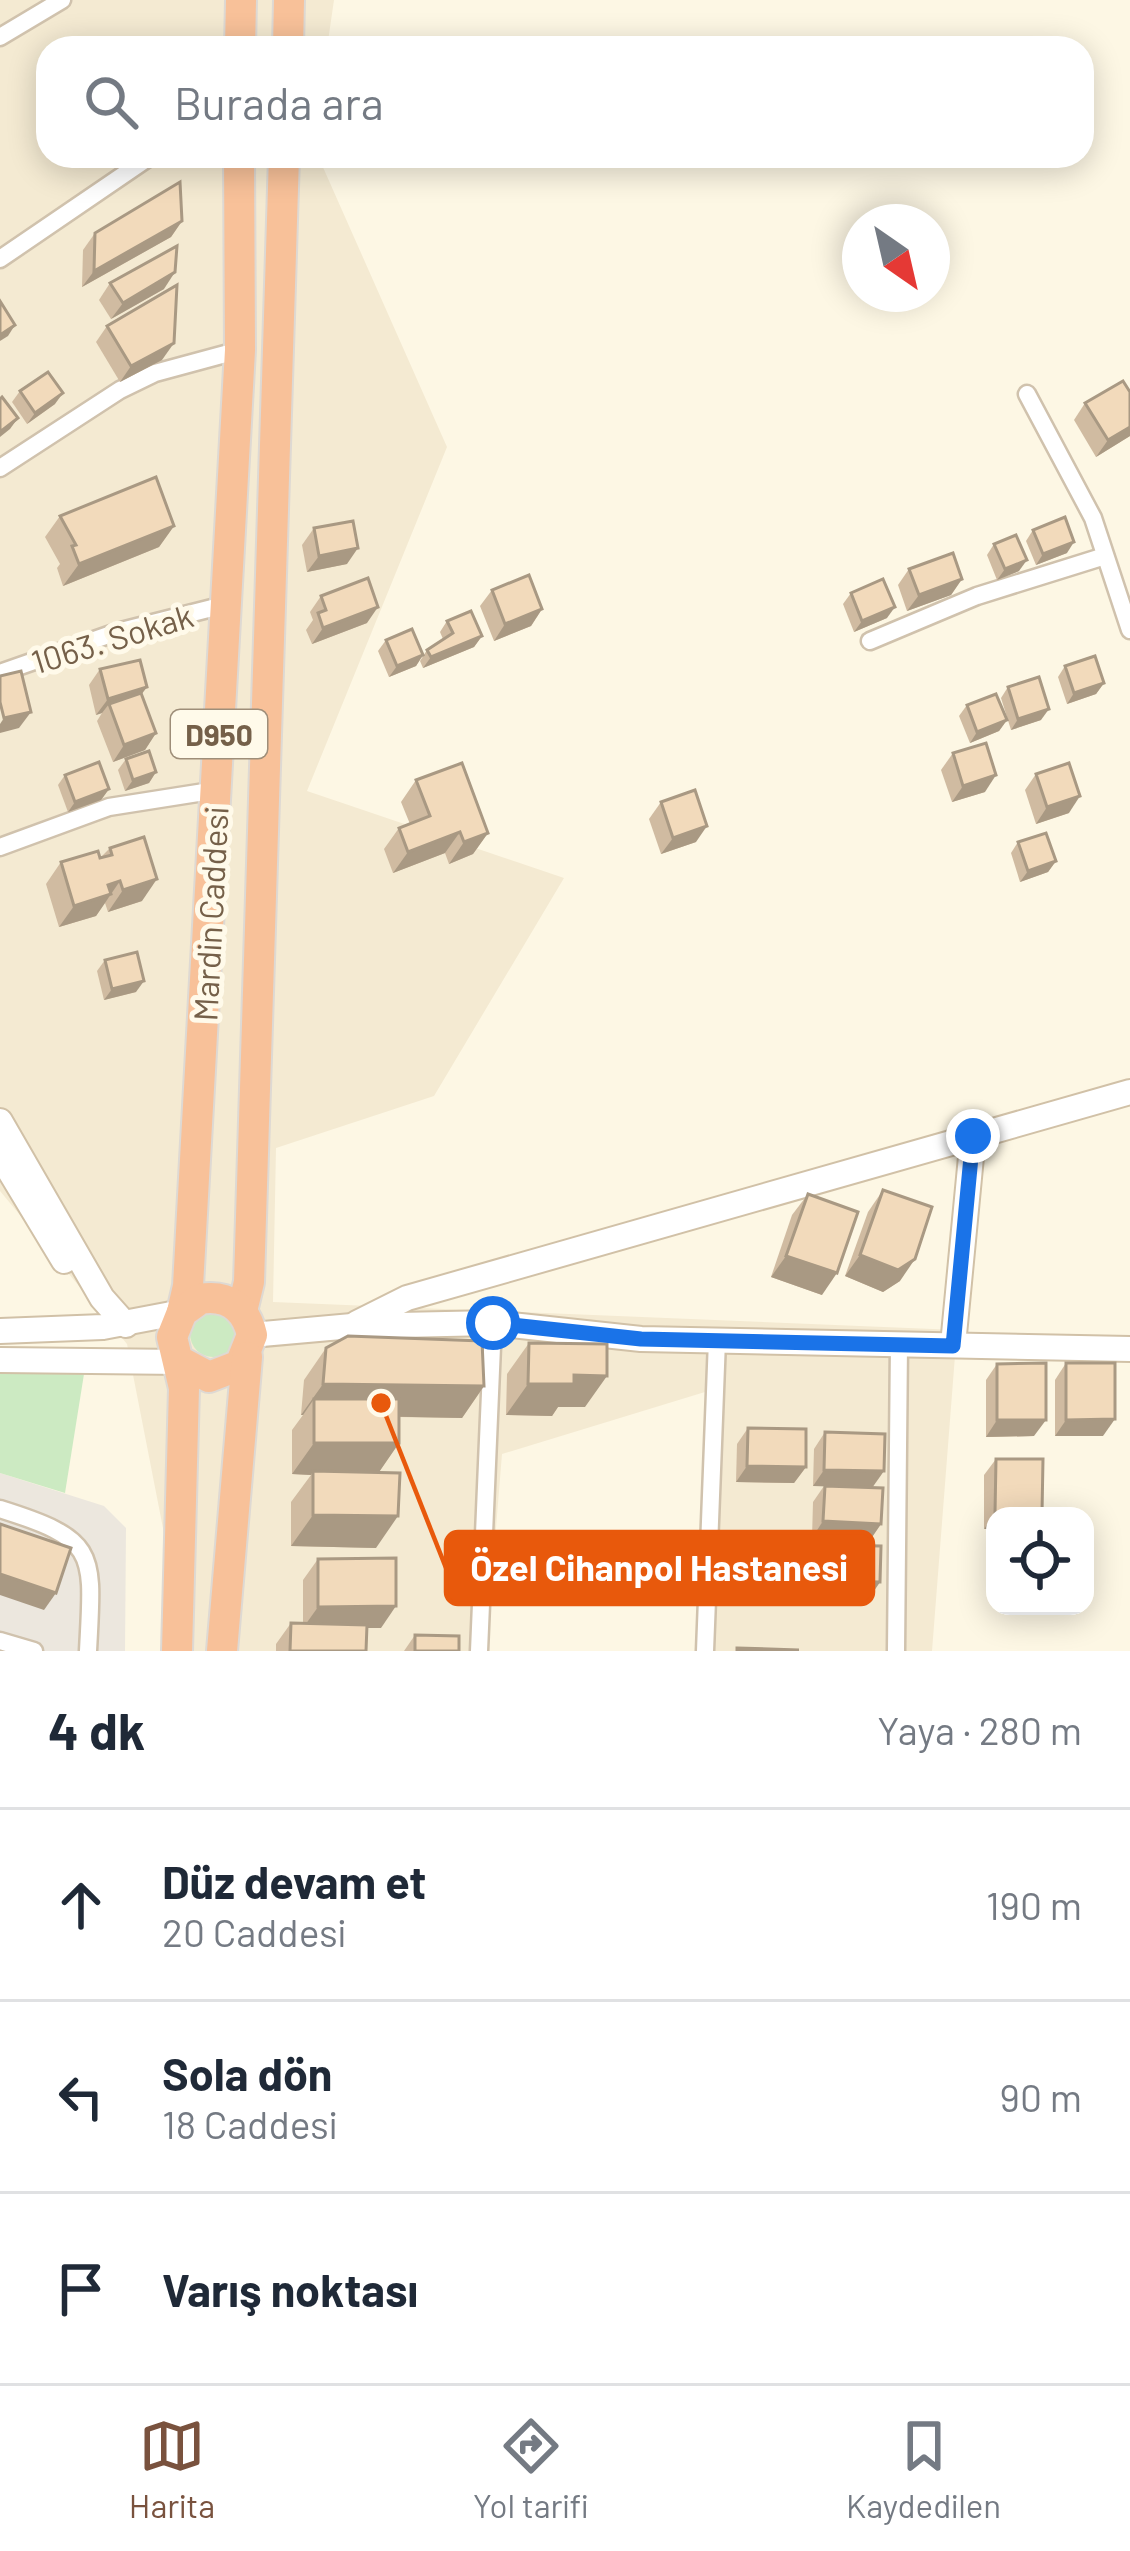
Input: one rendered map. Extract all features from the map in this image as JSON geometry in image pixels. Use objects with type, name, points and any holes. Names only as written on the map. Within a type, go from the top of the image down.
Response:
[{"type":"highway","points":[[240,36],[241,0]]},
{"type":"highway","points":[[288,36],[289,0]]},
{"type":"highway","name":"Mardin Caddesi","points":[[177,1651],[181,1362],[172,1337],[188,1286],[217,790],[240,350],[239,168]]},
{"type":"highway","name":"Mardin Caddesi","points":[[222,1651],[247,1334],[284,168]]},
{"type":"highway","points":[[181,1362],[209,1377],[231,1372],[247,1334],[212,1297],[182,1312]]},
{"type":"street","points":[[0,37],[62,0]]},
{"type":"street","points":[[0,259],[133,168]]},
{"type":"street","points":[[0,468],[138,382],[240,350]]},
{"type":"street","points":[[1027,394],[1093,518],[1130,630]]},
{"type":"street","points":[[870,641],[977,596],[1105,556]]},
{"type":"street","name":"1063. Sokak","points":[[0,673],[117,632],[224,605]]},
{"type":"street","points":[[0,826],[6,845],[109,808],[217,790]]},
{"type":"street","points":[[352,1326],[407,1298],[1130,1092]]},
{"type":"street","points":[[0,1121],[115,1326]]},
{"type":"street","points":[[953,1346],[973,1136]]},
{"type":"street","points":[[0,1155],[115,1326]]},
{"type":"street","points":[[0,1331],[115,1326],[182,1312]]},
{"type":"street","points":[[247,1334],[493,1323],[717,1340],[1130,1349]]},
{"type":"street","points":[[478,1651],[493,1323]]},
{"type":"street","points":[[704,1651],[717,1340]]},
{"type":"street","points":[[896,1651],[899,1344]]},
{"type":"street","points":[[0,1360],[181,1362]]},
{"type":"street","points":[[0,1509],[63,1528],[79,1545],[92,1577],[88,1651]]},
{"type":"street","points":[[0,1641],[34,1651]]},
{"type":"shaded area","points":[[0,0],[334,0],[329,36],[36,36],[36,168],[323,168],[447,447],[307,791],[564,878],[434,1096],[276,1148],[273,1302],[957,1330],[932,1651],[711,1651],[718,1388],[502,1454],[486,1651],[187,1651],[127,1344],[0,1191]]},
{"type":"shaded area","points":[[0,1473],[104,1506],[126,1528],[125,1651],[0,1651]]},
{"type":"green space","points":[[213,1311],[229,1318],[236,1334],[229,1350],[213,1357],[197,1350],[190,1334],[197,1318]]},
{"type":"green space","points":[[0,1369],[84,1374],[65,1493],[0,1473]]},
{"type":"building","points":[[180,182],[182,221],[94,271],[95,233]]},
{"type":"building","points":[[177,246],[175,272],[123,303],[110,283]]},
{"type":"building","points":[[177,285],[174,343],[131,366],[107,326]]},
{"type":"building","points":[[0,301],[15,325],[0,335]]},
{"type":"building","points":[[48,372],[63,393],[35,413],[20,391]]},
{"type":"building","points":[[1123,381],[1130,392],[1130,427],[1108,440],[1085,403]]},
{"type":"building","points":[[0,399],[18,418],[0,432]]},
{"type":"building","points":[[156,477],[174,526],[79,564],[72,546],[76,545],[60,516]]},
{"type":"building","points":[[1065,517],[1074,542],[1043,554],[1033,530]]},
{"type":"building","points":[[353,521],[358,548],[319,556],[314,528]]},
{"type":"building","points":[[1016,535],[1027,560],[1005,569],[994,544]]},
{"type":"building","points":[[953,553],[962,579],[919,595],[909,569]]},
{"type":"building","points":[[529,575],[542,609],[505,624],[492,590]]},
{"type":"building","points":[[368,578],[378,607],[323,628],[318,613],[326,610],[321,596]]},
{"type":"building","points":[[883,579],[895,607],[862,621],[851,593]]},
{"type":"building","points":[[471,611],[482,636],[431,657],[427,650],[453,633],[447,621]]},
{"type":"building","points":[[412,629],[423,655],[397,666],[386,640]]},
{"type":"building","points":[[1095,656],[1104,683],[1074,693],[1065,666]]},
{"type":"building","points":[[140,660],[147,687],[108,699],[100,669]]},
{"type":"building","points":[[21,671],[31,712],[4,718],[0,676]]},
{"type":"building","points":[[1039,677],[1049,709],[1018,719],[1008,687]]},
{"type":"building","points":[[141,693],[156,733],[124,745],[109,704]]},
{"type":"building","points":[[996,694],[1007,720],[977,732],[967,705]]},
{"type":"building","points":[[986,743],[996,775],[963,786],[953,753]]},
{"type":"building","points":[[149,751],[156,772],[133,780],[126,759]]},
{"type":"building","points":[[99,762],[109,789],[75,802],[65,775]]},
{"type":"building","points":[[462,763],[488,833],[464,842],[460,832],[408,852],[399,828],[430,816],[416,780]]},
{"type":"building","points":[[1069,763],[1080,796],[1047,807],[1036,774]]},
{"type":"building","points":[[695,790],[707,826],[673,838],[661,802]]},
{"type":"building","points":[[1046,833],[1056,861],[1028,871],[1018,842]]},
{"type":"building","points":[[144,837],[157,879],[123,890],[120,881],[108,885],[111,894],[74,906],[61,862],[98,851],[100,858],[112,855],[110,848]]},
{"type":"building","points":[[137,952],[144,981],[112,989],[105,960]]},
{"type":"building","points":[[883,1190],[932,1207],[915,1259],[898,1270],[860,1255]]},
{"type":"building","points":[[808,1194],[858,1212],[837,1273],[786,1256]]},
{"type":"building","points":[[348,1336],[482,1341],[484,1386],[323,1384],[326,1348]]},
{"type":"building","points":[[529,1343],[607,1344],[607,1376],[574,1375],[574,1384],[528,1384]]},
{"type":"building","points":[[1046,1363],[1046,1420],[997,1420],[997,1364]]},
{"type":"building","points":[[1066,1363],[1115,1363],[1115,1419],[1066,1420]]},
{"type":"building","points":[[314,1399],[399,1399],[399,1443],[314,1443]]},
{"type":"building","points":[[748,1428],[806,1429],[806,1467],[747,1466]]},
{"type":"building","points":[[825,1432],[885,1434],[884,1471],[824,1470]]},
{"type":"building","points":[[996,1459],[1043,1459],[1042,1507],[995,1507]]},
{"type":"building","points":[[313,1471],[400,1473],[398,1516],[313,1515]]},
{"type":"building","points":[[825,1486],[883,1488],[881,1524],[823,1521]]},
{"type":"building","points":[[0,1524],[71,1548],[56,1593],[0,1574]]},
{"type":"building","points":[[821,1545],[881,1546],[880,1582],[820,1581]]},
{"type":"building","points":[[396,1558],[396,1606],[318,1607],[318,1559]]},
{"type":"building","points":[[291,1623],[367,1625],[366,1651],[290,1651]]},
{"type":"building","points":[[415,1635],[459,1636],[459,1651],[415,1651]]},
{"type":"building","points":[[737,1648],[799,1650],[737,1651]]},
{"type":"place","name":"Özel Cihanpol Hastanesi","points":[[381,1403]]},
{"type":"route","points":[[493,1323],[641,1339],[953,1346],[973,1136]]}]
